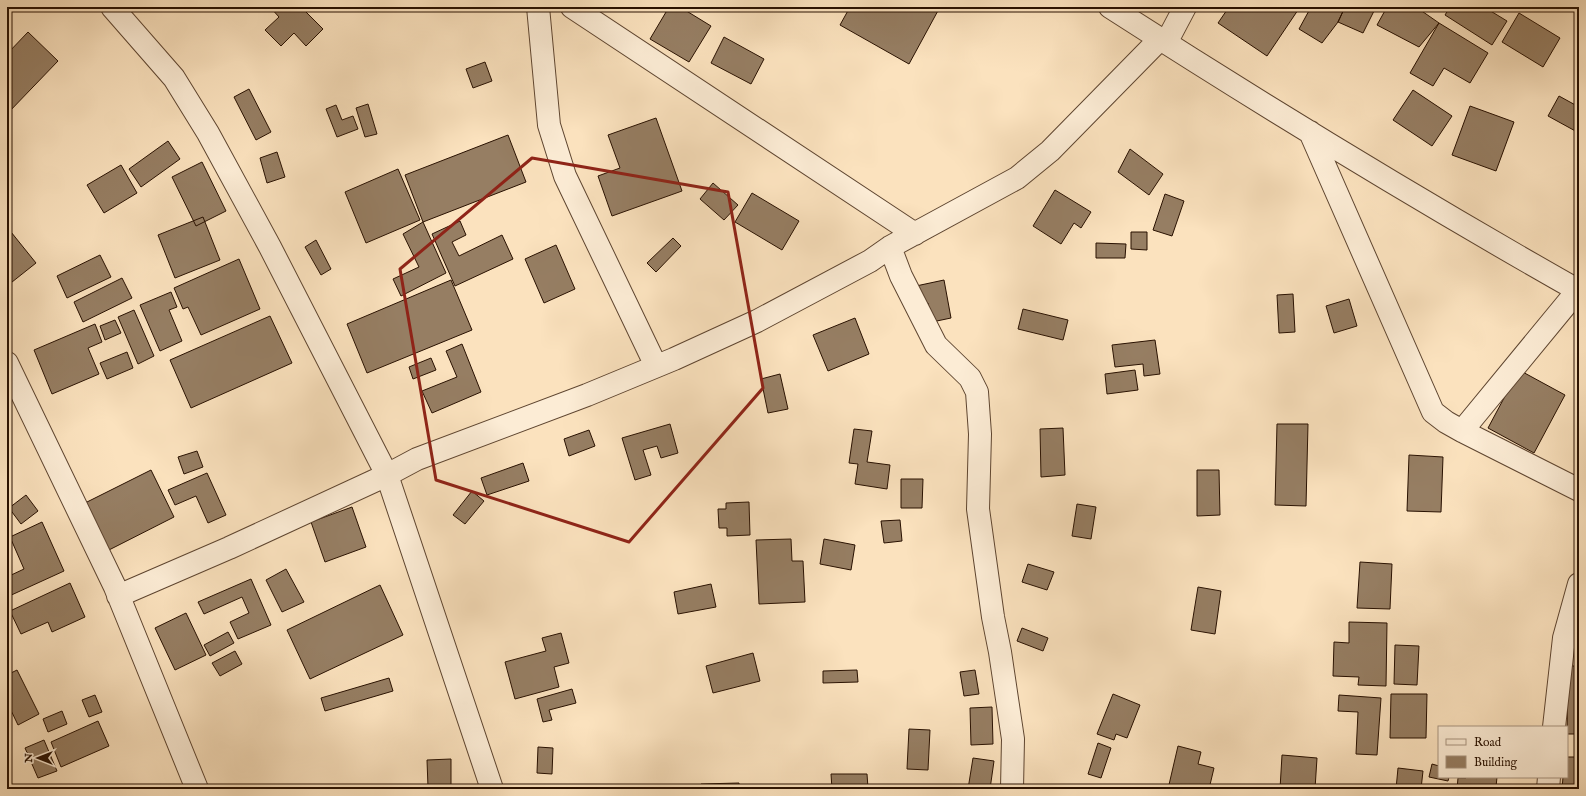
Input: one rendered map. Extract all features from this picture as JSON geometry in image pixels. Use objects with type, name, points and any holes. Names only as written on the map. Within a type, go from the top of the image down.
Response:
[{"type":"street","points":[[112,7],[174,78],[208,133],[270,247],[387,475],[492,789]]},
{"type":"street","points":[[538,7],[550,125],[565,176],[656,366]]},
{"type":"street","points":[[572,7],[915,234]]},
{"type":"street","points":[[1110,7],[1310,132],[1486,238],[1579,290],[1462,431]]},
{"type":"street","points":[[118,596],[228,548],[387,475],[417,459],[587,395],[656,366],[757,321],[870,261],[890,247],[1017,178],[1050,151],[1163,41],[1184,7]]},
{"type":"street","points":[[1310,132],[1433,412],[1446,422],[1462,431],[1579,490]]},
{"type":"street","points":[[890,247],[901,276],[936,345],[970,378],[977,392],[980,434],[978,509],[993,617],[1000,652],[1013,739],[1012,789]]},
{"type":"street","points":[[7,363],[118,596],[197,789]]},
{"type":"street","points":[[1554,726],[1564,638],[1579,584]]},
{"type":"street","points":[[1548,789],[1549,778]]},
{"type":"highlighted area","points":[[532,158],[728,192],[763,388],[629,542],[436,480],[400,269]]},
{"type":"building","points":[[270,7],[301,7],[323,29],[306,46],[294,33],[281,46],[265,30],[279,17]]},
{"type":"building","points":[[669,7],[680,7],[711,26],[689,62],[650,39]]},
{"type":"building","points":[[850,7],[940,7],[909,64],[840,25]]},
{"type":"building","points":[[1229,7],[1300,7],[1267,56],[1218,23]]},
{"type":"building","points":[[1311,7],[1345,7],[1338,22],[1322,43],[1299,29]]},
{"type":"building","points":[[1345,7],[1376,7],[1363,33],[1338,22]]},
{"type":"building","points":[[1387,7],[1416,7],[1439,23],[1419,47],[1377,25]]},
{"type":"building","points":[[1450,7],[1484,7],[1507,21],[1492,45],[1445,15]]},
{"type":"building","points":[[1519,13],[1560,38],[1543,67],[1502,42]]},
{"type":"building","points":[[1439,23],[1488,53],[1470,83],[1444,68],[1433,86],[1410,73]]},
{"type":"building","points":[[28,32],[58,61],[7,114],[7,54]]},
{"type":"building","points":[[724,37],[764,59],[751,84],[711,63]]},
{"type":"building","points":[[485,62],[492,81],[473,88],[466,69]]},
{"type":"building","points":[[249,89],[271,132],[256,140],[234,97]]},
{"type":"building","points":[[1413,90],[1452,116],[1432,146],[1393,120]]},
{"type":"building","points":[[1559,96],[1579,107],[1579,133],[1548,116]]},
{"type":"building","points":[[368,104],[377,134],[365,137],[356,108]]},
{"type":"building","points":[[336,105],[342,120],[353,116],[358,129],[337,137],[326,109]]},
{"type":"building","points":[[1470,106],[1514,122],[1496,171],[1452,155]]},
{"type":"building","points":[[656,118],[682,191],[612,216],[598,176],[620,168],[608,135]]},
{"type":"building","points":[[508,135],[526,182],[423,222],[405,175]]},
{"type":"building","points":[[168,141],[180,159],[141,187],[129,169]]},
{"type":"building","points":[[1130,149],[1163,174],[1149,195],[1118,172]]},
{"type":"building","points":[[277,152],[285,177],[267,183],[260,158]]},
{"type":"building","points":[[202,162],[226,211],[196,226],[172,177]]},
{"type":"building","points":[[121,165],[137,193],[104,213],[87,185]]},
{"type":"building","points":[[398,169],[420,220],[366,243],[345,192]]},
{"type":"building","points":[[713,183],[738,205],[724,220],[700,199]]},
{"type":"building","points":[[1055,190],[1091,212],[1081,228],[1074,223],[1061,244],[1033,226]]},
{"type":"building","points":[[752,193],[799,221],[782,250],[735,222]]},
{"type":"building","points":[[1165,194],[1184,201],[1172,236],[1153,230]]},
{"type":"building","points":[[203,217],[220,260],[175,278],[158,235]]},
{"type":"building","points":[[460,221],[466,235],[452,242],[459,256],[502,235],[513,259],[455,286],[432,234]]},
{"type":"building","points":[[423,222],[446,273],[401,296],[393,279],[419,267],[403,234]]},
{"type":"building","points":[[7,227],[36,263],[7,286]]},
{"type":"building","points":[[1131,232],[1147,232],[1147,250],[1131,249]]},
{"type":"building","points":[[673,238],[681,246],[656,272],[647,263]]},
{"type":"building","points":[[316,240],[331,269],[321,275],[305,247]]},
{"type":"building","points":[[1096,243],[1126,244],[1125,258],[1096,258]]},
{"type":"building","points":[[556,245],[575,289],[544,303],[525,259]]},
{"type":"building","points":[[100,255],[111,277],[67,298],[57,276]]},
{"type":"building","points":[[239,259],[260,309],[201,335],[188,307],[183,309],[174,288]]},
{"type":"building","points":[[122,278],[132,298],[83,322],[74,302]]},
{"type":"building","points":[[451,280],[472,330],[367,373],[347,324]]},
{"type":"building","points":[[944,280],[951,318],[932,322],[928,303],[920,305],[916,286]]},
{"type":"building","points":[[171,292],[177,307],[169,310],[182,341],[160,351],[140,305]]},
{"type":"building","points":[[1293,294],[1295,332],[1279,333],[1277,295]]},
{"type":"building","points":[[1349,299],[1357,326],[1334,333],[1326,306]]},
{"type":"building","points":[[1023,309],[1068,320],[1063,340],[1018,329]]},
{"type":"building","points":[[134,310],[154,356],[138,364],[118,317]]},
{"type":"building","points":[[270,316],[292,363],[191,408],[170,360]]},
{"type":"building","points":[[855,318],[869,354],[828,371],[813,335]]},
{"type":"building","points":[[115,320],[121,333],[105,340],[100,326]]},
{"type":"building","points":[[95,324],[102,342],[88,348],[99,374],[52,394],[34,350]]},
{"type":"building","points":[[1155,340],[1160,374],[1144,376],[1143,364],[1115,367],[1112,345]]},
{"type":"building","points":[[462,344],[481,392],[432,413],[422,391],[457,377],[446,351]]},
{"type":"building","points":[[127,352],[133,368],[107,379],[100,363]]},
{"type":"building","points":[[431,358],[436,370],[413,379],[409,367]]},
{"type":"building","points":[[1135,370],[1138,390],[1107,394],[1105,374]]},
{"type":"building","points":[[1519,370],[1565,395],[1534,453],[1488,428]]},
{"type":"building","points":[[780,374],[788,409],[768,413],[761,379]]},
{"type":"building","points":[[670,424],[678,453],[661,458],[657,446],[643,450],[651,475],[635,480],[622,438]]},
{"type":"building","points":[[1277,424],[1308,424],[1306,506],[1275,505]]},
{"type":"building","points":[[1063,428],[1065,475],[1041,477],[1040,429]]},
{"type":"building","points":[[854,429],[872,431],[867,462],[890,465],[887,489],[855,484],[858,464],[849,463]]},
{"type":"building","points":[[589,430],[595,446],[569,456],[564,439]]},
{"type":"building","points":[[197,451],[203,467],[184,474],[178,457]]},
{"type":"building","points":[[1409,455],[1443,457],[1441,512],[1407,511]]},
{"type":"building","points":[[523,463],[529,481],[487,495],[481,478]]},
{"type":"building","points":[[151,470],[174,517],[103,553],[79,506]]},
{"type":"building","points":[[1197,470],[1219,470],[1220,515],[1197,516]]},
{"type":"building","points":[[207,473],[226,515],[208,523],[196,496],[175,505],[168,490]]},
{"type":"building","points":[[901,479],[923,479],[922,508],[901,508]]},
{"type":"building","points":[[472,491],[484,501],[465,524],[453,515]]},
{"type":"building","points":[[26,495],[38,511],[21,524],[9,508]]},
{"type":"building","points":[[749,502],[750,535],[727,536],[727,528],[719,528],[718,509],[726,509],[726,503]]},
{"type":"building","points":[[1077,504],[1096,507],[1091,539],[1072,536]]},
{"type":"building","points":[[352,507],[366,547],[325,562],[311,522]]},
{"type":"building","points":[[900,520],[902,541],[884,543],[881,521]]},
{"type":"building","points":[[42,522],[64,571],[7,597],[7,577],[24,569],[10,537]]},
{"type":"building","points":[[791,539],[792,561],[803,561],[805,602],[759,604],[756,540]]},
{"type":"building","points":[[824,539],[855,545],[851,570],[820,564]]},
{"type":"building","points":[[1360,562],[1392,564],[1390,609],[1357,608]]},
{"type":"building","points":[[1028,564],[1054,572],[1047,590],[1022,582]]},
{"type":"building","points":[[286,569],[304,602],[282,612],[266,580]]},
{"type":"building","points":[[251,579],[271,625],[238,639],[230,622],[249,613],[242,597],[204,614],[198,602]]},
{"type":"building","points":[[70,583],[85,617],[52,632],[48,622],[21,634],[10,611]]},
{"type":"building","points":[[711,584],[716,607],[678,614],[674,592]]},
{"type":"building","points":[[380,585],[403,635],[310,679],[287,630]]},
{"type":"building","points":[[1198,587],[1221,591],[1215,634],[1191,630]]},
{"type":"building","points":[[186,613],[206,655],[175,670],[155,628]]},
{"type":"building","points":[[1349,622],[1387,623],[1386,686],[1358,685],[1359,677],[1333,676],[1334,642],[1349,643]]},
{"type":"building","points":[[1022,628],[1048,638],[1043,651],[1017,641]]},
{"type":"building","points":[[228,632],[234,643],[210,656],[204,645]]},
{"type":"building","points":[[561,633],[569,663],[554,667],[559,687],[515,699],[505,662],[546,651],[542,638]]},
{"type":"building","points":[[1395,645],[1419,646],[1417,685],[1394,684]]},
{"type":"building","points":[[235,651],[242,664],[220,676],[212,663]]},
{"type":"building","points":[[753,653],[760,681],[713,693],[706,666]]},
{"type":"building","points":[[1568,666],[1579,666],[1579,734],[1568,734]]},
{"type":"building","points":[[17,670],[39,714],[18,725],[7,702],[7,675]]},
{"type":"building","points":[[857,670],[858,682],[823,683],[823,671]]},
{"type":"building","points":[[975,670],[979,694],[964,696],[960,672]]},
{"type":"building","points":[[389,678],[393,691],[325,711],[321,698]]},
{"type":"building","points":[[572,689],[576,703],[549,710],[552,720],[543,722],[537,699]]},
{"type":"building","points":[[1113,694],[1140,705],[1127,738],[1116,734],[1114,740],[1097,734]]},
{"type":"building","points":[[1391,694],[1427,694],[1426,738],[1390,738]]},
{"type":"building","points":[[95,695],[102,712],[89,717],[82,700]]},
{"type":"building","points":[[1339,695],[1381,698],[1377,755],[1356,754],[1358,712],[1338,711]]},
{"type":"building","points":[[992,707],[993,744],[971,745],[970,708]]},
{"type":"building","points":[[62,711],[67,724],[48,732],[43,719]]},
{"type":"building","points":[[98,721],[109,746],[61,767],[51,742]]},
{"type":"building","points":[[909,729],[930,730],[928,770],[907,769]]},
{"type":"building","points":[[44,740],[57,771],[38,778],[25,748]]},
{"type":"building","points":[[1098,743],[1111,748],[1101,778],[1088,774]]},
{"type":"building","points":[[1178,746],[1201,752],[1198,764],[1214,768],[1209,789],[1168,789]]},
{"type":"building","points":[[538,747],[553,748],[552,774],[537,773]]},
{"type":"building","points":[[1282,755],[1317,758],[1315,789],[1280,789]]},
{"type":"building","points":[[1568,757],[1579,757],[1579,789],[1562,789],[1563,778],[1568,778]]},
{"type":"building","points":[[973,758],[994,761],[990,789],[968,789]]},
{"type":"building","points":[[451,759],[451,786],[428,787],[427,760]]},
{"type":"building","points":[[1432,764],[1438,766],[1438,778],[1449,778],[1448,781],[1429,777]]},
{"type":"building","points":[[1398,768],[1423,771],[1421,789],[1396,789]]},
{"type":"building","points":[[831,774],[867,774],[868,788],[832,789]]},
{"type":"building","points":[[1458,778],[1497,778],[1496,787],[1502,789],[1457,789]]},
{"type":"building","points":[[739,783],[739,789],[702,789],[701,784]]},
{"type":"building","points":[[34,785],[36,789],[26,789]]},
{"type":"building","points":[[345,785],[347,789],[339,789]]}]
